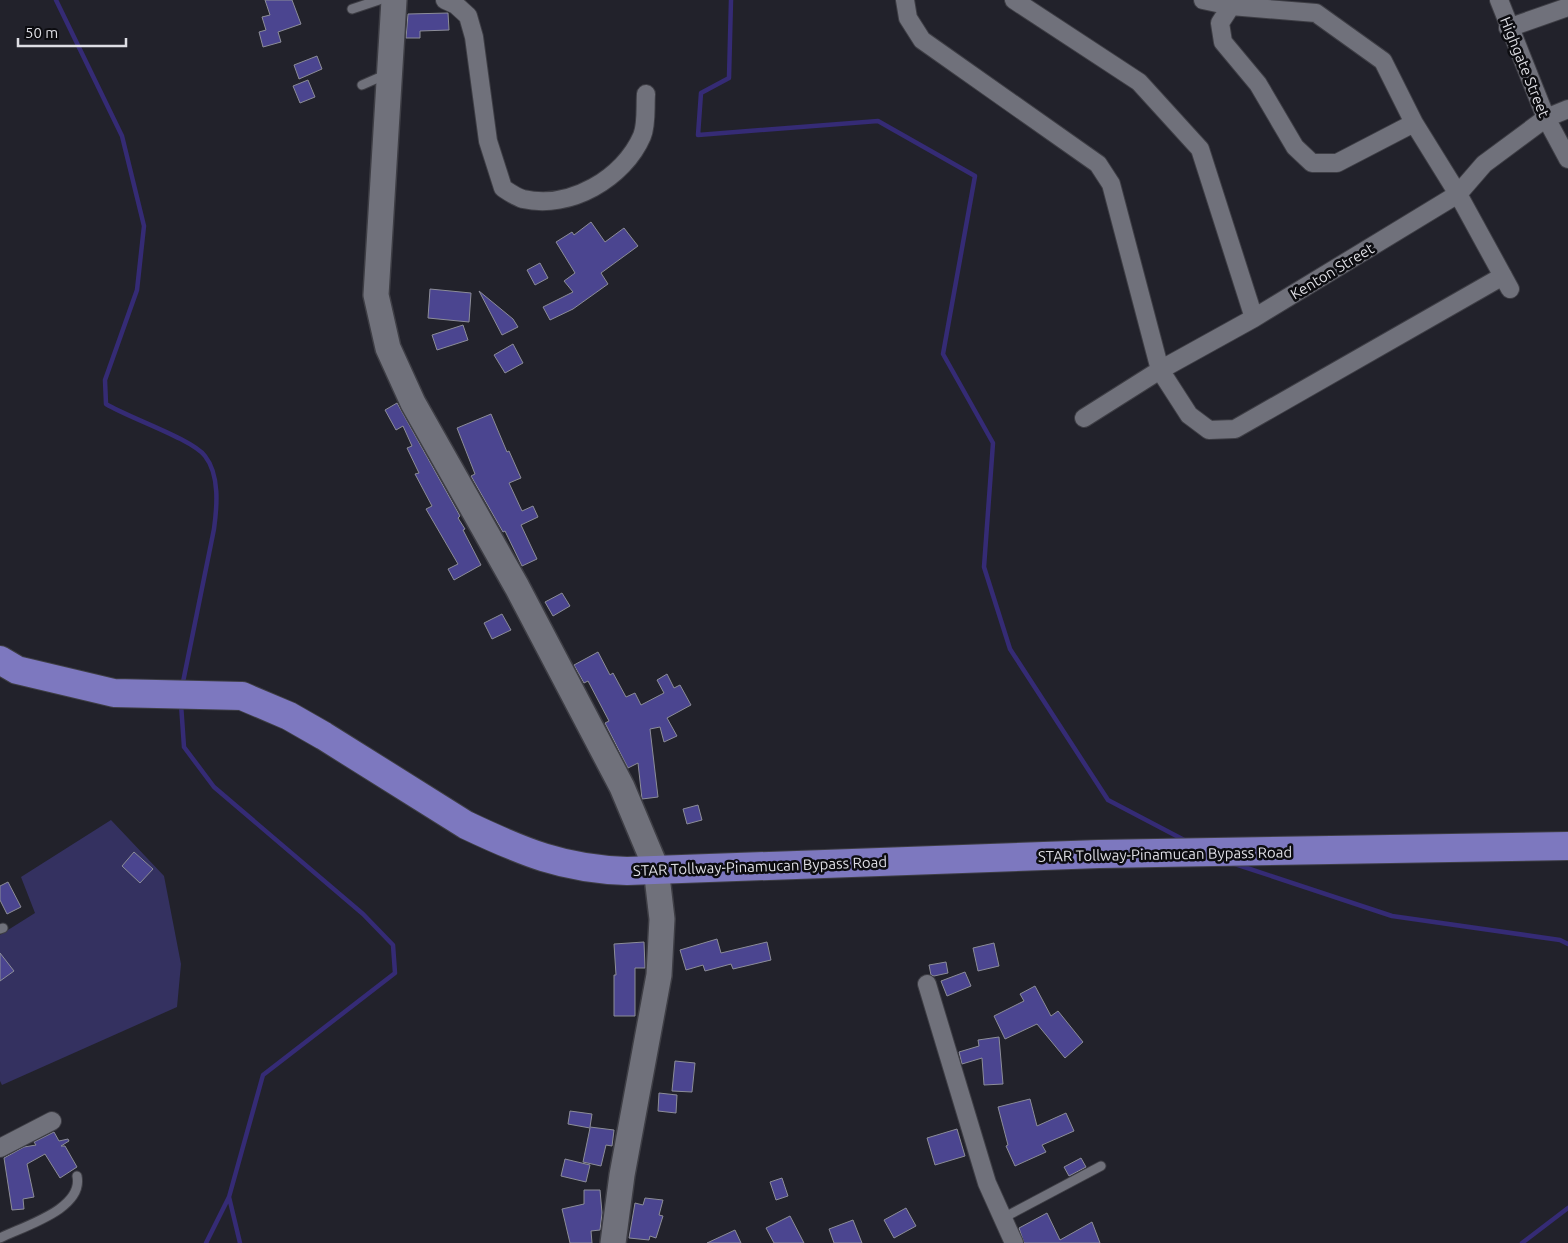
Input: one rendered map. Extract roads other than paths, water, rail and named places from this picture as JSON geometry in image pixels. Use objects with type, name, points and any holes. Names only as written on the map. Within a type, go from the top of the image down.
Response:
[{"type":"main road","name":"STAR Tollway-Pinamucan Bypass Road","points":[[0,660],[17,670],[114,693],[242,696],[289,716],[466,825],[528,853],[560,864],[594,870],[1099,854],[1568,846]]},
{"type":"street","points":[[394,0],[376,295],[388,348],[414,403],[522,596],[618,778],[656,868],[662,919],[659,975],[622,1175],[614,1243]]},
{"type":"street","points":[[446,0],[456,5],[468,16],[474,37],[488,141],[503,188],[521,198],[540,202],[567,199],[604,182],[632,157],[644,134],[646,94]]},
{"type":"street","points":[[905,0],[908,18],[922,40],[1098,164],[1111,184],[1160,370],[1189,415],[1209,430],[1235,428],[1506,282],[1458,194],[1414,123],[1383,61],[1316,13],[1231,6],[1203,0]]},
{"type":"street","points":[[1014,0],[1139,82],[1200,149],[1254,318]]},
{"type":"street","name":"Highgate Street","points":[[1498,0],[1546,118],[1568,159]]},
{"type":"street","points":[[1231,6],[1220,23],[1223,42],[1258,84],[1295,147],[1312,162],[1337,164],[1414,123]]},
{"type":"street","points":[[1508,28],[1568,7]]},
{"type":"street","name":"Kenton Street","points":[[1084,418],[1160,370],[1254,318],[1458,194],[1484,164],[1546,118],[1568,109]]},
{"type":"street","points":[[927,984],[987,1182],[1014,1243]]},
{"type":"street","points":[[0,1148],[52,1121]]},
{"type":"lane","points":[[352,9],[379,0]]},
{"type":"lane","points":[[362,85],[389,73]]},
{"type":"lane","points":[[1003,1218],[1101,1166]]},
{"type":"lane","points":[[0,1238],[67,1205],[76,1193],[79,1183],[77,1176]]},
{"type":"waterway","points":[[56,0],[122,136],[144,226],[137,290],[105,380],[106,404],[198,449],[210,464],[215,482],[216,511],[214,529],[182,687]]},
{"type":"waterway","points":[[731,0],[729,78],[701,93],[698,135],[878,121],[975,176],[943,354],[993,443],[984,567],[1010,649],[1108,800],[1188,842]]},
{"type":"waterway","points":[[181,704],[184,747],[214,787],[363,914],[393,945],[395,973],[263,1075],[229,1197],[240,1243]]},
{"type":"waterway","points":[[1235,864],[1392,916],[1560,940],[1568,944]]},
{"type":"waterway","points":[[206,1243],[229,1197]]},
{"type":"waterway","points":[[1522,1243],[1568,1208]]}]
